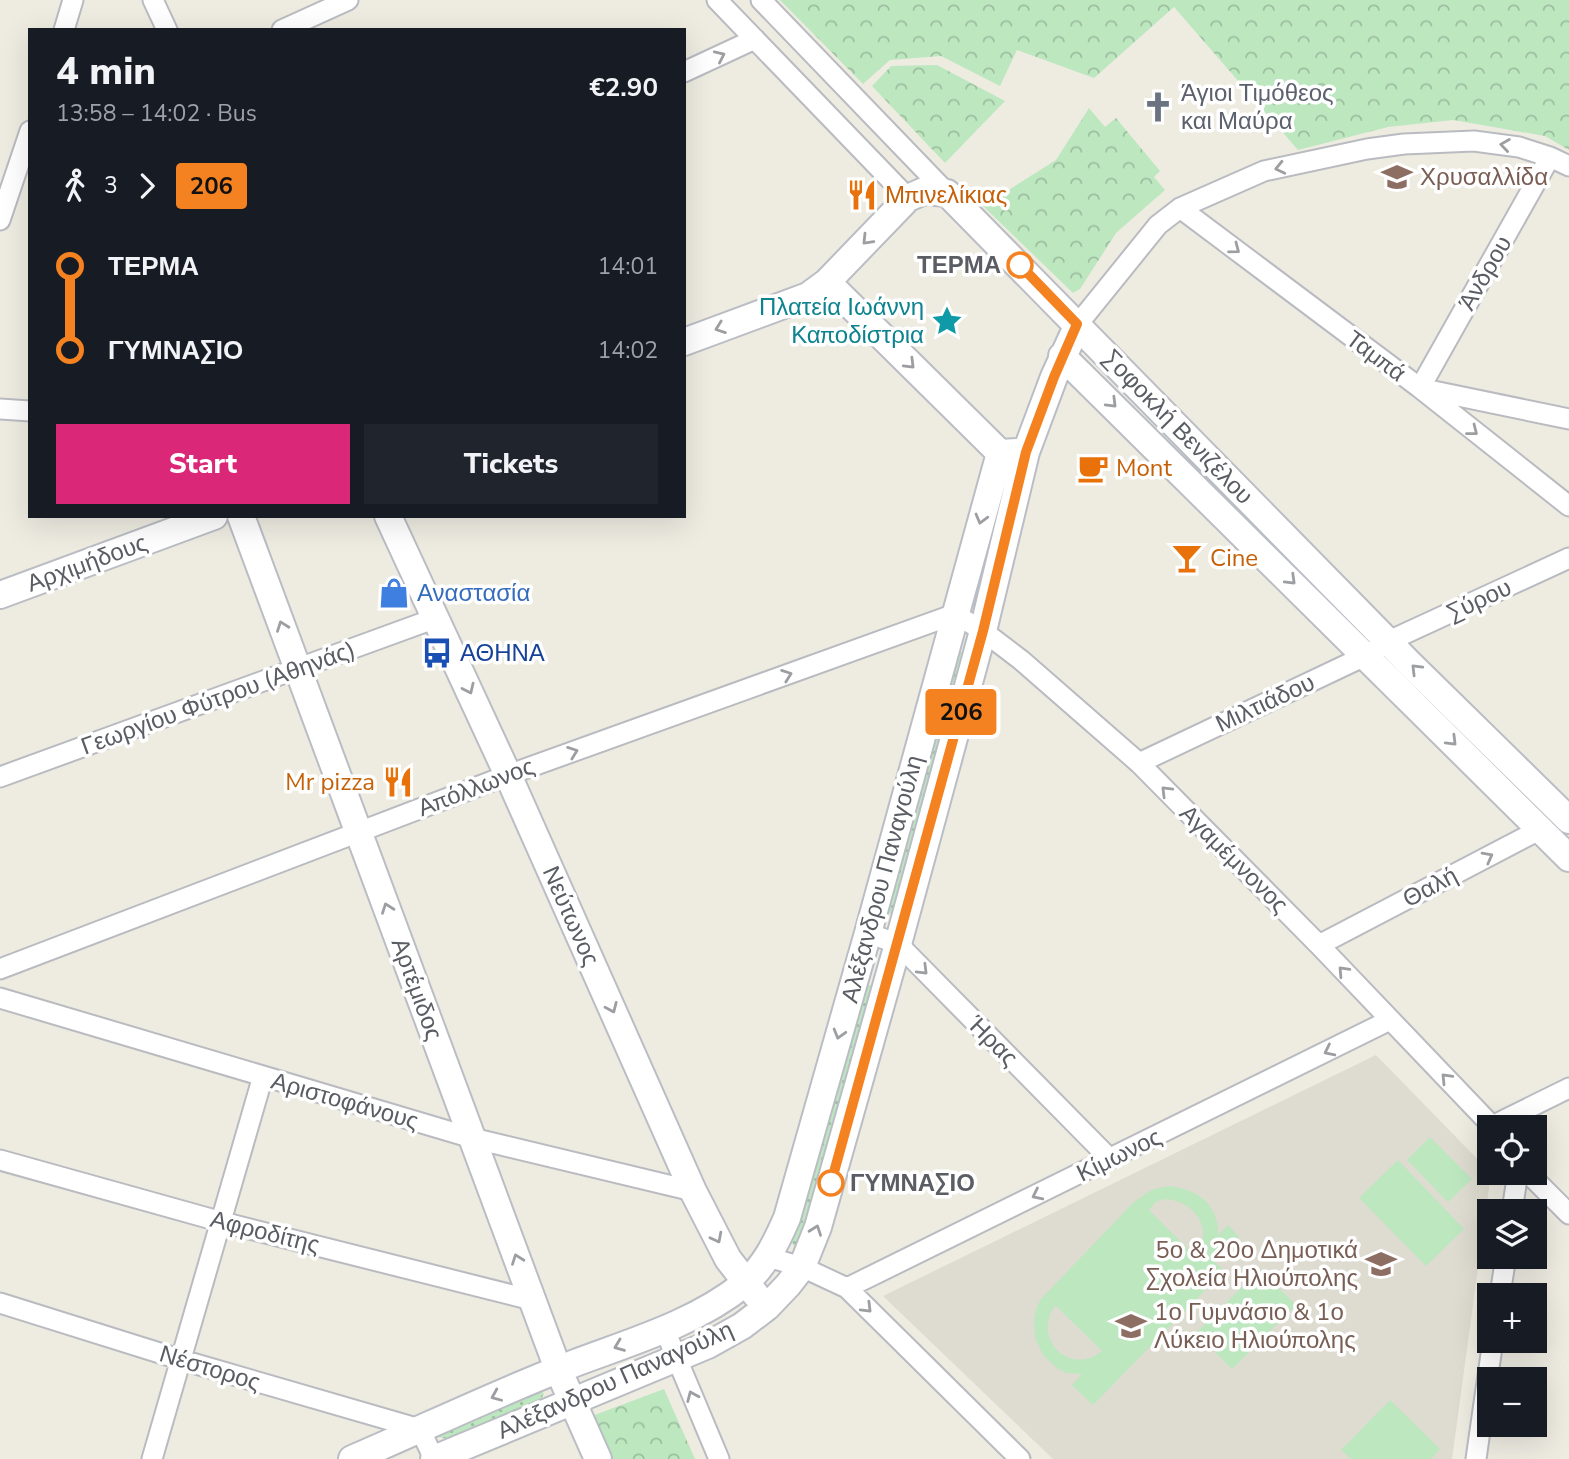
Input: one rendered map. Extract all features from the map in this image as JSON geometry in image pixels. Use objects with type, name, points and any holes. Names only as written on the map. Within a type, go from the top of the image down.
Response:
[{"type":"street","points":[[65,28],[74,0]]},
{"type":"street","points":[[153,0],[166,28]]},
{"type":"street","points":[[286,28],[348,0]]},
{"type":"street","points":[[717,0],[908,198]]},
{"type":"street","name":"Σοφοκλή Βενιζέλου","points":[[761,0],[947,193],[1569,820]]},
{"type":"street","points":[[686,71],[755,39]]},
{"type":"street","points":[[0,220],[28,137]]},
{"type":"street","points":[[1077,324],[1158,225],[1180,208],[1264,171],[1367,149],[1404,144],[1474,141],[1519,147],[1569,166]]},
{"type":"street","name":"Άνδρου","points":[[1420,388],[1550,157]]},
{"type":"street","points":[[686,341],[808,296],[827,282],[908,198],[924,191],[947,193]]},
{"type":"street","name":"Ταμπά","points":[[1180,208],[1420,388],[1569,506]]},
{"type":"street","points":[[827,282],[1000,453],[1026,452]]},
{"type":"street","name":"Αλέξανδρου Παναγούλη","points":[[434,1459],[708,1345],[733,1332],[767,1307],[802,1267],[830,1187],[898,944],[983,631],[1026,452],[1077,324]]},
{"type":"street","name":"Σοφοκλή Βενιζέλου","points":[[1062,356],[1367,655],[1569,858]]},
{"type":"street","points":[[1420,388],[1569,419]]},
{"type":"street","points":[[0,409],[28,411]]},
{"type":"street","name":"Αλέξανδρου Παναγούλη","points":[[352,1459],[558,1369],[664,1328],[723,1299],[762,1266],[787,1218],[1000,453]]},
{"type":"street","name":"Αρχιμήδους","points":[[0,595],[209,518]]},
{"type":"street","name":"Αρτέμιδος","points":[[242,518],[558,1369],[598,1459]]},
{"type":"street","name":"Νεύτωνος","points":[[389,518],[508,775],[693,1191],[727,1259],[767,1307]]},
{"type":"street","name":"Σύρου","points":[[1389,641],[1569,558]]},
{"type":"street","name":"Αγαμέμνονος","points":[[955,614],[1021,660],[1139,764],[1319,945],[1481,1115]]},
{"type":"street","name":"Απόλλωνος","points":[[0,969],[508,775],[955,614]]},
{"type":"street","name":"Γεωργίου Φύτρου (Αθηνάς)","points":[[0,777],[436,618]]},
{"type":"street","name":"Μιλτιάδου","points":[[1139,764],[1367,655],[1389,641]]},
{"type":"street","name":"Θαλή","points":[[1319,945],[1541,829]]},
{"type":"street","name":"Ήρας","points":[[868,933],[898,944],[1110,1159]]},
{"type":"street","name":"Αριστοφάνους","points":[[0,998],[472,1138],[693,1191]]},
{"type":"street","name":"Κίμωνος","points":[[847,1288],[1390,1020]]},
{"type":"street","points":[[152,1459],[263,1076]]},
{"type":"street","points":[[1514,1115],[1569,1088]]},
{"type":"street","name":"Αφροδίτης","points":[[0,1160],[222,1222],[532,1300]]},
{"type":"street","points":[[1540,1185],[1569,1214]]},
{"type":"street","points":[[774,1247],[778,1260],[802,1267],[847,1288],[1020,1459]]},
{"type":"street","name":"Νέστορος","points":[[0,1303],[181,1360],[420,1429]]},
{"type":"street","points":[[664,1328],[719,1459]]},
{"type":"street","points":[[1476,1459],[1491,1353]]},
{"type":"street","points":[[420,1429],[434,1459]]},
{"type":"shaded area","points":[[1376,1055],[1477,1159],[1477,1185],[1489,1185],[1487,1199],[1477,1199],[1478,1269],[1452,1459],[1053,1459],[883,1296]]},
{"type":"green space","points":[[780,0],[1569,0],[1569,150],[1545,136],[1453,120],[1388,127],[1298,150],[1174,7],[1094,78],[1017,50],[1000,86],[941,56],[890,60],[863,84]]},
{"type":"green space","points":[[937,65],[1005,101],[945,163],[872,86],[891,66]]},
{"type":"green space","points":[[1089,108],[1105,127],[1116,118],[1160,171],[1154,177],[1165,190],[1116,233],[1080,289],[1073,293],[983,206],[1056,160]]},
{"type":"green space","points":[[957,653],[965,654],[893,916],[887,912]]},
{"type":"green space","points":[[866,986],[874,987],[825,1177],[795,1247],[790,1241]]},
{"type":"green space","points":[[1430,1137],[1472,1179],[1448,1202],[1407,1160]]},
{"type":"green space","points":[[1398,1160],[1464,1229],[1426,1266],[1359,1198]]},
{"type":"green space","points":[[1169,1186],[1197,1195],[1215,1215],[1218,1235],[1228,1225],[1239,1237],[1215,1262],[1224,1271],[1093,1405],[1072,1385],[1082,1374],[1058,1369],[1043,1355],[1035,1338],[1036,1309],[1041,1299],[1134,1202],[1151,1190]],"holes":[[[1164,1199],[1184,1204],[1198,1218],[1203,1236],[1201,1246],[1194,1255],[1149,1210],[1156,1202]],[[1056,1306],[1102,1351],[1090,1358],[1078,1360],[1058,1351],[1051,1342],[1048,1331],[1049,1318]]]},
{"type":"green space","points":[[1260,1269],[1296,1305],[1232,1369],[1196,1333]]},
{"type":"green space","points":[[540,1389],[544,1394],[540,1400],[447,1439],[439,1437],[438,1433]]},
{"type":"green space","points":[[664,1389],[695,1459],[611,1459],[592,1416]]},
{"type":"green space","points":[[1390,1400],[1440,1449],[1431,1459],[1351,1459],[1341,1450]]},
{"type":"bus line","name":"206","points":[[831,1183],[983,631],[1026,452],[1077,324],[1020,265]]},
{"type":"place","name":"Άγιοι Τιμόθεος και Μαύρα","points":[[1158,107]]},
{"type":"place","name":"Χρυσαλλίδα","points":[[1397,177]]},
{"type":"place","name":"Μπινελίκιας","points":[[862,195]]},
{"type":"place","name":"ΤΕΡΜΑ","points":[[1020,265]]},
{"type":"place","name":"Πλατεία Ιωάννη Καποδίστρια","points":[[947,321]]},
{"type":"place","name":"Mont","points":[[1093,468]]},
{"type":"place","name":"Cine","points":[[1187,558]]},
{"type":"place","name":"Αναστασία","points":[[394,593]]},
{"type":"place","name":"ΑΘΗΝΑ","points":[[437,653]]},
{"type":"place","name":"Mr pizza","points":[[398,782]]},
{"type":"place","name":"ΓΥΜΝΑΣΙΟ","points":[[831,1183]]},
{"type":"place","name":"5ο & 20ο Δημοτικά Σχολεία Ηλιούπολης","points":[[1381,1264]]},
{"type":"place","name":"1ο Γυμνάσιο & 1ο Λύκειο Ηλιούπολης","points":[[1131,1326]]}]
